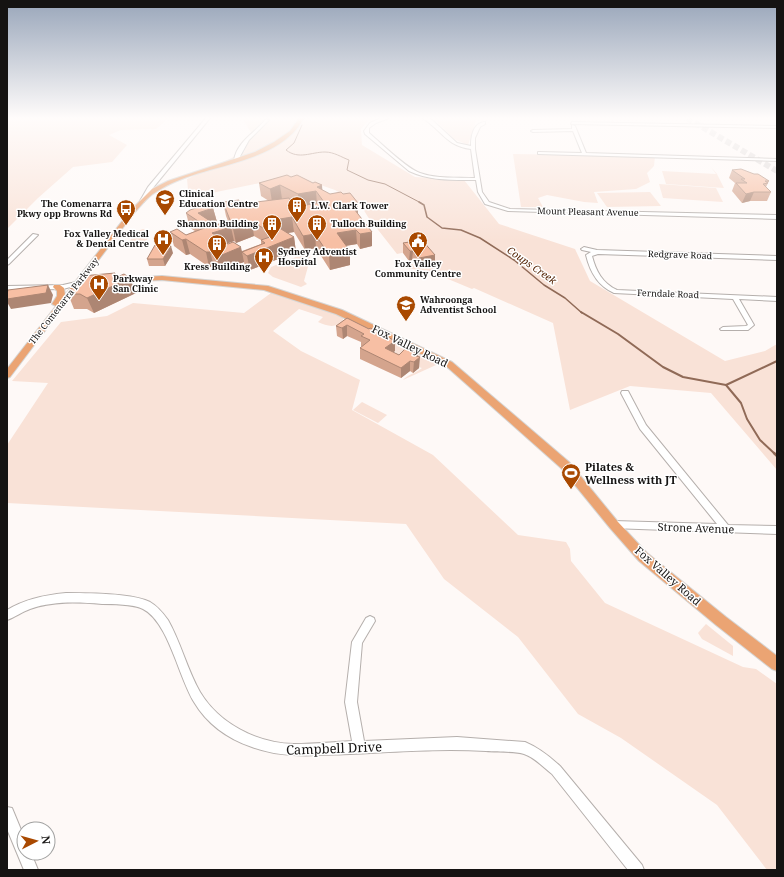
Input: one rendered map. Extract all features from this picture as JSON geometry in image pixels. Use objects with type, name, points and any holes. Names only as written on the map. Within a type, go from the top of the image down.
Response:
[{"type":"main road","name":"The Comenarra Parkway","points":[[7,375],[50,317],[149,194],[165,184],[236,160]]},
{"type":"main road","points":[[94,274],[94,265],[98,257]]},
{"type":"main road","name":"Fox Valley Road","points":[[113,280],[162,278],[265,288],[339,312],[444,361],[565,465],[614,525],[643,557],[721,621],[777,664]]},
{"type":"main road","points":[[76,284],[90,282]]},
{"type":"main road","points":[[50,317],[61,296],[61,290],[58,287]]},
{"type":"street","points":[[142,201],[175,159]]},
{"type":"street","points":[[398,159],[414,172],[438,177],[477,179]]},
{"type":"street","name":"Mount Pleasant Avenue","points":[[474,159],[480,192],[487,203],[510,210],[777,217]]},
{"type":"street","points":[[743,159],[777,160]]},
{"type":"street","points":[[162,175],[160,181],[165,184]]},
{"type":"street","points":[[156,182],[156,184],[165,184]]},
{"type":"street","points":[[7,263],[35,235]]},
{"type":"street","name":"Redgrave Road","points":[[584,249],[597,252],[777,258]]},
{"type":"street","name":"Ferndale Road","points":[[597,252],[590,255],[595,274],[600,282],[612,291],[625,293],[777,299]]},
{"type":"street","points":[[7,288],[58,287],[76,284]]},
{"type":"street","points":[[723,329],[748,328],[752,325],[734,297]]},
{"type":"street","points":[[625,393],[643,427],[725,528]]},
{"type":"street","name":"Strone Avenue","points":[[614,525],[777,530]]},
{"type":"street","name":"Campbell Drive","points":[[7,615],[42,601],[67,597],[113,599],[144,604],[159,614],[167,628],[197,697],[211,715],[226,728],[253,743],[276,749],[294,750],[457,743],[525,748],[541,757],[556,770],[637,870]]},
{"type":"street","points":[[359,747],[351,702],[357,642],[370,621]]},
{"type":"street","points":[[7,813],[31,870]]},
{"type":"shaded area","points":[[7,159],[115,159],[112,162],[73,167],[38,198],[7,229]]},
{"type":"shaded area","points":[[229,159],[385,159],[415,177],[464,180],[499,224],[575,249],[590,281],[725,361],[765,351],[777,344],[777,470],[711,393],[630,386],[570,410],[553,323],[474,288],[472,289],[429,271],[404,268],[411,262],[415,268],[419,268],[421,249],[397,254],[368,217],[360,204],[335,190],[306,180],[265,182],[202,195],[195,189],[188,190],[187,179]]},
{"type":"shaded area","points":[[514,159],[655,159],[654,166],[647,173],[650,182],[636,189],[594,192],[598,203],[547,195],[538,198],[543,207],[521,207]]},
{"type":"shaded area","points":[[711,167],[717,174],[724,188],[666,184],[662,171],[716,174]]},
{"type":"shaded area","points":[[659,184],[716,188],[723,202],[663,198]]},
{"type":"shaded area","points":[[650,192],[661,206],[607,207],[597,193]]},
{"type":"shaded area","points":[[143,229],[150,231],[147,240],[138,243],[130,241],[135,232]]},
{"type":"shaded area","points":[[308,255],[310,258],[306,259],[309,263],[304,281],[307,284],[301,287],[273,277],[268,273],[271,267],[296,257]]},
{"type":"shaded area","points":[[271,293],[343,317],[343,320],[340,323],[331,326],[318,322],[323,317],[299,309],[273,331],[301,351],[360,380],[352,410],[433,455],[518,535],[566,542],[570,549],[571,561],[605,603],[743,667],[756,669],[777,684],[777,870],[767,870],[717,805],[621,738],[578,714],[518,637],[444,579],[406,524],[7,503],[7,445],[48,383],[12,381],[61,322],[107,316],[133,303],[244,313]]},
{"type":"shaded area","points":[[391,341],[437,363],[436,365],[403,380],[422,368],[389,359],[396,352],[385,346]]},
{"type":"shaded area","points":[[362,402],[387,415],[378,423],[353,410]]},
{"type":"shaded area","points":[[706,624],[733,646],[733,656],[702,639],[698,633]]},
{"type":"building","points":[[741,169],[758,174],[769,181],[765,181],[768,183],[763,184],[771,192],[754,192],[746,194],[736,183],[747,183],[741,179],[745,179],[732,170]]},
{"type":"building","points":[[287,175],[291,177],[297,175],[313,183],[315,182],[322,185],[317,187],[330,194],[341,192],[343,194],[350,193],[358,203],[351,205],[372,232],[360,234],[356,230],[337,233],[350,251],[329,255],[315,234],[303,236],[292,217],[268,221],[294,237],[247,256],[242,252],[265,243],[261,240],[276,235],[252,222],[233,229],[231,227],[212,233],[228,244],[233,242],[241,247],[217,257],[186,239],[182,240],[170,232],[177,229],[186,235],[207,227],[186,213],[190,210],[208,204],[213,208],[198,213],[216,225],[230,220],[223,202],[239,200],[240,204],[289,198],[294,207],[324,202],[316,191],[298,194],[280,185],[270,189],[259,183]]},
{"type":"building","points":[[422,240],[435,255],[419,258],[403,243]]},
{"type":"building","points":[[155,245],[171,246],[163,259],[147,259]]},
{"type":"building","points":[[115,273],[113,279],[124,274],[130,278],[87,298],[80,294],[68,294],[77,282],[79,282],[82,276]]},
{"type":"building","points":[[48,285],[46,293],[7,299],[8,290]]},
{"type":"building","points":[[347,318],[369,329],[370,328],[377,331],[395,341],[385,348],[399,355],[406,348],[418,354],[416,356],[420,357],[414,362],[410,361],[401,368],[360,348],[370,340],[361,336],[364,334],[347,325],[342,328],[336,326]]},
{"type":"waterway","name":"Coups Creek","points":[[346,159],[349,160],[347,170],[368,180],[385,184],[421,203]]},
{"type":"waterway","name":"Coups Creek","points":[[419,202],[424,205],[427,217],[442,228],[461,230],[480,238],[514,260],[544,285],[565,298],[582,313]]},
{"type":"waterway","name":"Coups Creek","points":[[581,312],[618,334],[663,367],[683,377],[726,385]]},
{"type":"waterway","points":[[726,385],[777,361]]},
{"type":"waterway","name":"Coups Creek","points":[[726,385],[741,403],[747,419],[760,440],[775,454]]},
{"type":"tunnel","points":[[756,159],[777,171]]},
{"type":"place","name":"Clinical Education Centre","points":[[165,216]]},
{"type":"place","name":"L.W. Clark Tower","points":[[297,223]]},
{"type":"place","name":"The Comenarra Pkwy opp Browns Rd","points":[[126,226]]},
{"type":"place","name":"Shannon Building","points":[[272,241]]},
{"type":"place","name":"Tulloch Building","points":[[317,241]]},
{"type":"place","name":"Fox Valley Medical & Dental Centre","points":[[163,256]]},
{"type":"place","name":"Fox Valley Community Centre","points":[[418,258]]},
{"type":"place","name":"Kress Building","points":[[217,261]]},
{"type":"place","name":"Sydney Adventist Hospital","points":[[264,274]]},
{"type":"place","name":"Parkway San Clinic","points":[[99,301]]},
{"type":"place","name":"Wahroonga Adventist School","points":[[406,322]]},
{"type":"place","name":"Pilates & Wellness with JT","points":[[571,490]]}]
